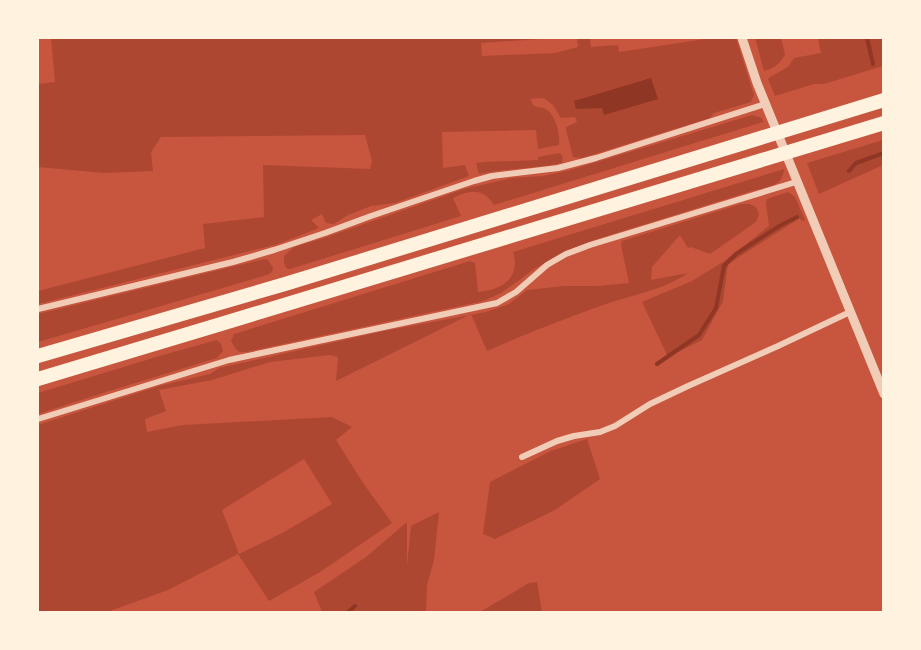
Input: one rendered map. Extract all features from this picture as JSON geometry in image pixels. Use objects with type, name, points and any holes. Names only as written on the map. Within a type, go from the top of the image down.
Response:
[{"type":"highway","points":[[38,356],[884,100]]},
{"type":"highway","points":[[38,378],[884,123]]},
{"type":"street","points":[[742,38],[796,182],[884,394]]},
{"type":"street","points":[[38,309],[233,262],[274,250],[448,189],[492,176],[558,168],[596,158],[765,104]]},
{"type":"street","points":[[38,419],[229,360],[497,303],[516,292],[547,265],[566,254],[796,182]]},
{"type":"street","points":[[522,457],[557,441],[600,432],[615,426],[650,404],[850,312]]},
{"type":"shaded area","points":[[51,38],[555,38],[481,43],[482,56],[555,53],[578,47],[577,39],[574,38],[590,38],[591,47],[618,45],[619,52],[712,38],[736,38],[754,95],[751,102],[714,113],[710,118],[582,158],[573,157],[566,130],[566,127],[577,122],[575,117],[561,118],[553,105],[544,98],[530,99],[534,106],[544,108],[552,115],[558,130],[559,145],[538,149],[536,130],[442,132],[443,168],[465,165],[469,176],[395,203],[371,206],[348,215],[334,224],[326,223],[322,214],[311,220],[319,228],[278,244],[38,304],[38,291],[205,248],[203,224],[264,217],[263,165],[370,169],[372,161],[365,135],[161,137],[151,152],[153,171],[104,173],[38,167],[38,84],[55,82]]},
{"type":"shaded area","points":[[755,38],[781,38],[785,55],[781,61],[764,71]]},
{"type":"shaded area","points":[[818,38],[883,38],[883,66],[775,96],[768,79],[788,67],[794,58],[821,53]]},
{"type":"shaded area","points":[[651,78],[658,99],[604,115],[602,108],[576,109],[574,101]]},
{"type":"shaded area","points":[[752,115],[762,118],[763,122],[494,205],[485,195],[475,192],[465,193],[453,198],[461,216],[290,269],[286,268],[284,263],[284,256],[294,247],[464,189],[512,178],[543,176],[567,171]]},
{"type":"shaded area","points":[[883,140],[883,165],[819,194],[807,163]]},
{"type":"shaded area","points":[[560,153],[563,157],[562,163],[479,174],[476,163],[538,160],[538,157]]},
{"type":"shaded area","points":[[784,169],[781,179],[770,187],[594,240],[562,253],[534,269],[501,293],[483,301],[246,352],[239,352],[231,341],[234,334],[470,261],[475,263],[478,292],[495,289],[512,276],[515,261],[513,252]]},
{"type":"shaded area","points":[[788,192],[795,197],[805,220],[802,221],[800,218],[728,264],[723,301],[702,340],[668,357],[642,302],[692,281],[723,262],[769,226],[767,199]]},
{"type":"shaded area","points":[[741,204],[756,207],[759,214],[756,222],[710,254],[688,248],[680,235],[652,267],[651,280],[688,273],[679,279],[574,316],[487,351],[471,315],[509,304],[527,290],[629,283],[622,241]]},
{"type":"shaded area","points":[[264,259],[268,260],[273,268],[272,272],[267,275],[38,342],[38,314]]},
{"type":"shaded area","points":[[468,315],[336,381],[338,357],[329,355],[270,362],[212,380],[159,390],[166,411],[145,419],[147,432],[183,425],[332,417],[352,427],[336,440],[392,523],[320,572],[269,601],[238,554],[168,590],[107,612],[38,612],[38,425],[159,386],[210,374],[219,368],[384,331]],"holes":[[[304,459],[332,504],[284,532],[239,554],[222,510]]]},
{"type":"shaded area","points":[[217,340],[223,351],[217,358],[38,414],[38,393]]},
{"type":"shaded area","points":[[587,439],[600,479],[555,510],[495,539],[483,534],[490,482],[551,451]]},
{"type":"shaded area","points":[[439,512],[434,560],[427,585],[426,612],[322,612],[314,592],[366,557],[407,522],[407,566],[411,526]]},
{"type":"shaded area","points":[[537,582],[542,612],[480,612],[529,583]]},
{"type":"waterway","points":[[867,38],[873,64]]},
{"type":"waterway","points":[[849,171],[856,163],[884,153]]},
{"type":"waterway","points":[[657,364],[699,335],[716,308],[724,266],[736,254],[797,217]]},
{"type":"waterway","points":[[348,612],[355,606]]}]
